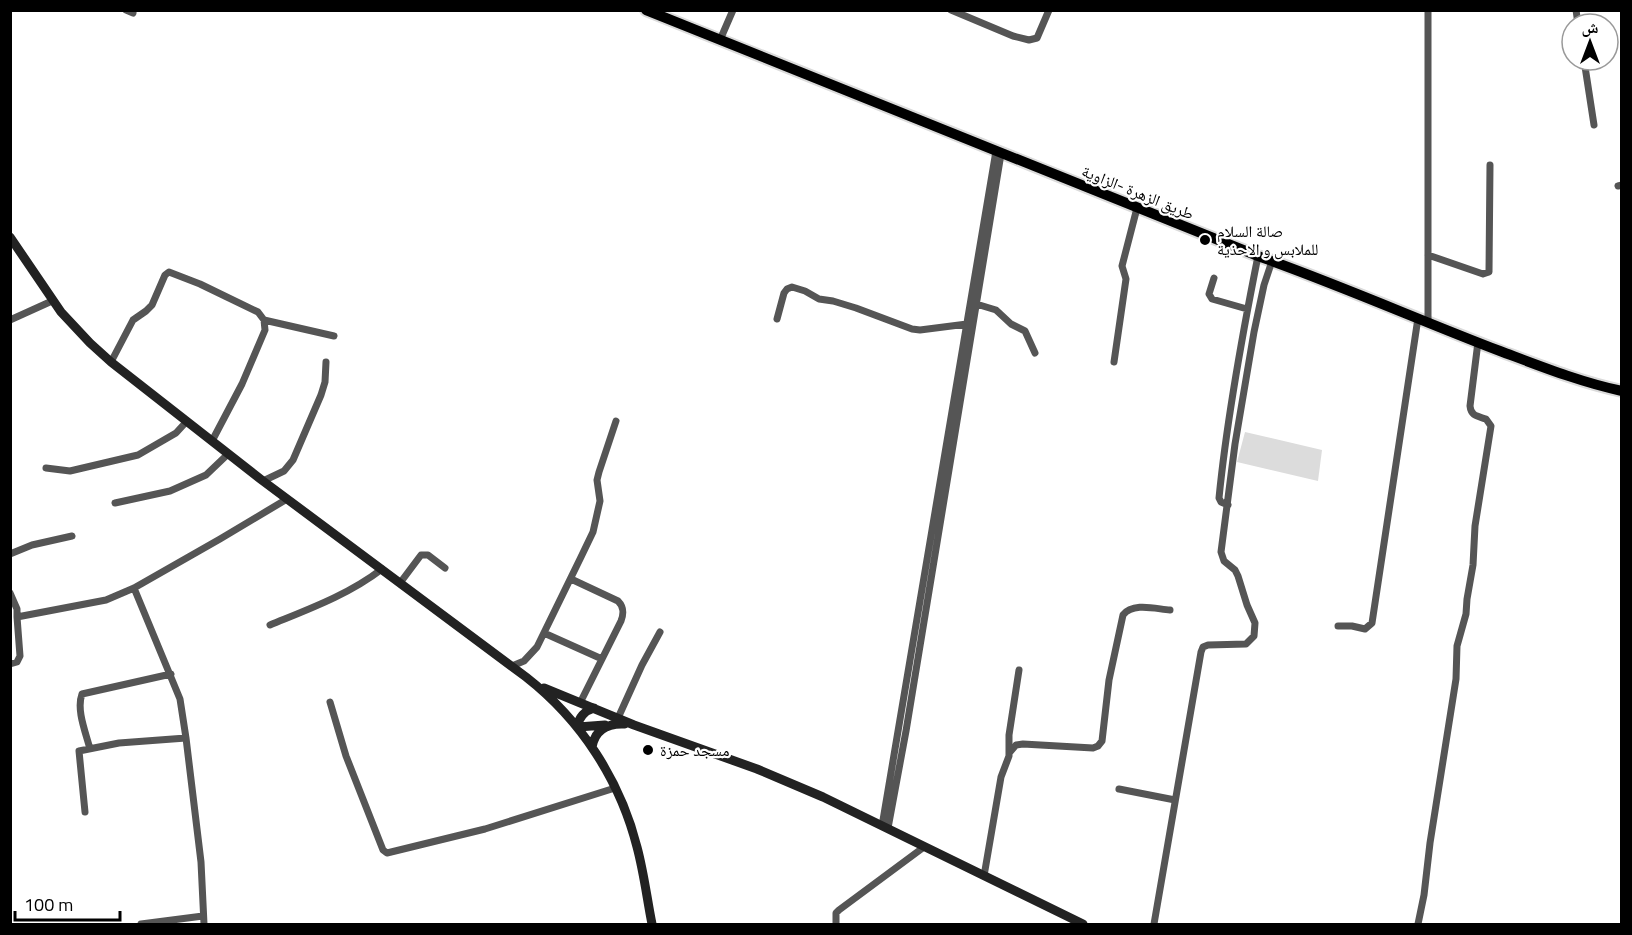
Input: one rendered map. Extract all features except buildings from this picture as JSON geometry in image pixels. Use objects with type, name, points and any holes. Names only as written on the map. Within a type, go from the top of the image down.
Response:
[{"type":"main road","name":"طريق الزهرة -الزاوية","points":[[646,10],[999,153],[1478,342],[1571,377],[1622,391]]},
{"type":"main road","points":[[10,237],[52,301],[111,362],[263,481],[537,685],[557,704],[592,747],[615,788],[630,822],[638,848],[652,924]]},
{"type":"main road","points":[[537,685],[634,725],[779,778],[1083,924]]},
{"type":"main road","points":[[578,727],[584,713],[594,708]]},
{"type":"main road","points":[[592,747],[597,734],[608,725]]},
{"type":"main road","points":[[578,727],[634,725]]},
{"type":"street","points":[[720,40],[733,10]]},
{"type":"street","points":[[951,10],[1013,36],[1029,40],[1037,38],[1050,10]]},
{"type":"street","points":[[1338,626],[1365,629],[1372,623],[1411,358],[1423,320],[1428,255],[1428,10]]},
{"type":"street","points":[[1586,72],[1594,125]]},
{"type":"street","points":[[885,827],[906,731],[999,153]]},
{"type":"street","points":[[1428,255],[1483,274],[1489,272],[1490,165]]},
{"type":"street","points":[[1114,362],[1126,279],[1122,266],[1137,208]]},
{"type":"street","points":[[1228,505],[1221,502],[1219,498],[1222,463],[1258,256]]},
{"type":"street","points":[[1154,924],[1202,649],[1208,645],[1246,644],[1254,636],[1253,615],[1247,605],[1238,576],[1235,570],[1224,561],[1221,552],[1235,444],[1261,300],[1272,261]]},
{"type":"street","points":[[111,362],[133,320],[149,308],[165,275],[169,272],[200,284],[262,315],[265,330],[242,384],[212,441]]},
{"type":"street","points":[[1214,278],[1209,294],[1212,299],[1247,309]]},
{"type":"street","points":[[777,319],[784,293],[792,287],[802,289],[819,298],[891,320],[912,330],[967,324]]},
{"type":"street","points":[[1250,299],[1261,300]]},
{"type":"street","points":[[10,320],[52,301]]},
{"type":"street","points":[[885,827],[967,324],[974,303]]},
{"type":"street","points":[[974,303],[996,310],[1011,324],[1025,332],[1035,353]]},
{"type":"street","points":[[264,320],[334,336]]},
{"type":"street","points":[[1418,924],[1456,679],[1457,646],[1466,614],[1473,565],[1475,526],[1491,426],[1486,419],[1470,412],[1478,342]]},
{"type":"street","points":[[263,481],[284,471],[293,460],[321,395],[325,382],[326,362]]},
{"type":"street","points":[[45,468],[70,471],[138,455],[176,433],[187,421]]},
{"type":"street","points":[[512,666],[524,661],[533,652],[571,579],[592,532],[600,501],[598,476],[616,421]]},
{"type":"street","points":[[115,503],[170,491],[206,475],[228,454]]},
{"type":"street","points":[[17,617],[106,600],[134,588],[287,498]]},
{"type":"street","points":[[10,554],[32,545],[72,536]]},
{"type":"street","points":[[400,583],[421,555],[428,555],[445,568]]},
{"type":"street","points":[[270,625],[333,599],[382,569]]},
{"type":"street","points":[[571,579],[618,601],[623,608],[623,617],[580,703]]},
{"type":"street","points":[[134,588],[180,699],[201,862],[204,924]]},
{"type":"street","points":[[10,593],[17,609],[20,656],[17,662],[10,664]]},
{"type":"street","points":[[984,876],[1001,777],[1010,752],[1014,747],[1023,744],[1094,748],[1098,746],[1102,741],[1109,680],[1123,615],[1126,610],[1133,607],[1170,610]]},
{"type":"street","points":[[618,718],[660,632]]},
{"type":"street","points":[[544,633],[602,659]]},
{"type":"street","points":[[1010,752],[1009,735],[1019,670]]},
{"type":"street","points":[[90,749],[81,708],[82,694],[171,675]]},
{"type":"street","points":[[330,702],[346,756],[383,850],[387,853],[485,829],[615,788]]},
{"type":"street","points":[[85,812],[78,753],[80,751],[118,743],[186,738]]},
{"type":"street","points":[[1119,789],[1174,800]]},
{"type":"street","points":[[836,924],[836,913],[839,910],[924,847]]},
{"type":"street","points":[[141,924],[203,916]]},
{"type":"shaded area","points":[[1245,432],[1322,450],[1318,481],[1237,462]]},
{"type":"place","name":"صالة السلام للملابس و الاحذية","points":[[1205,240]]},
{"type":"place","name":"مسجد حمزة","points":[[648,750]]}]
